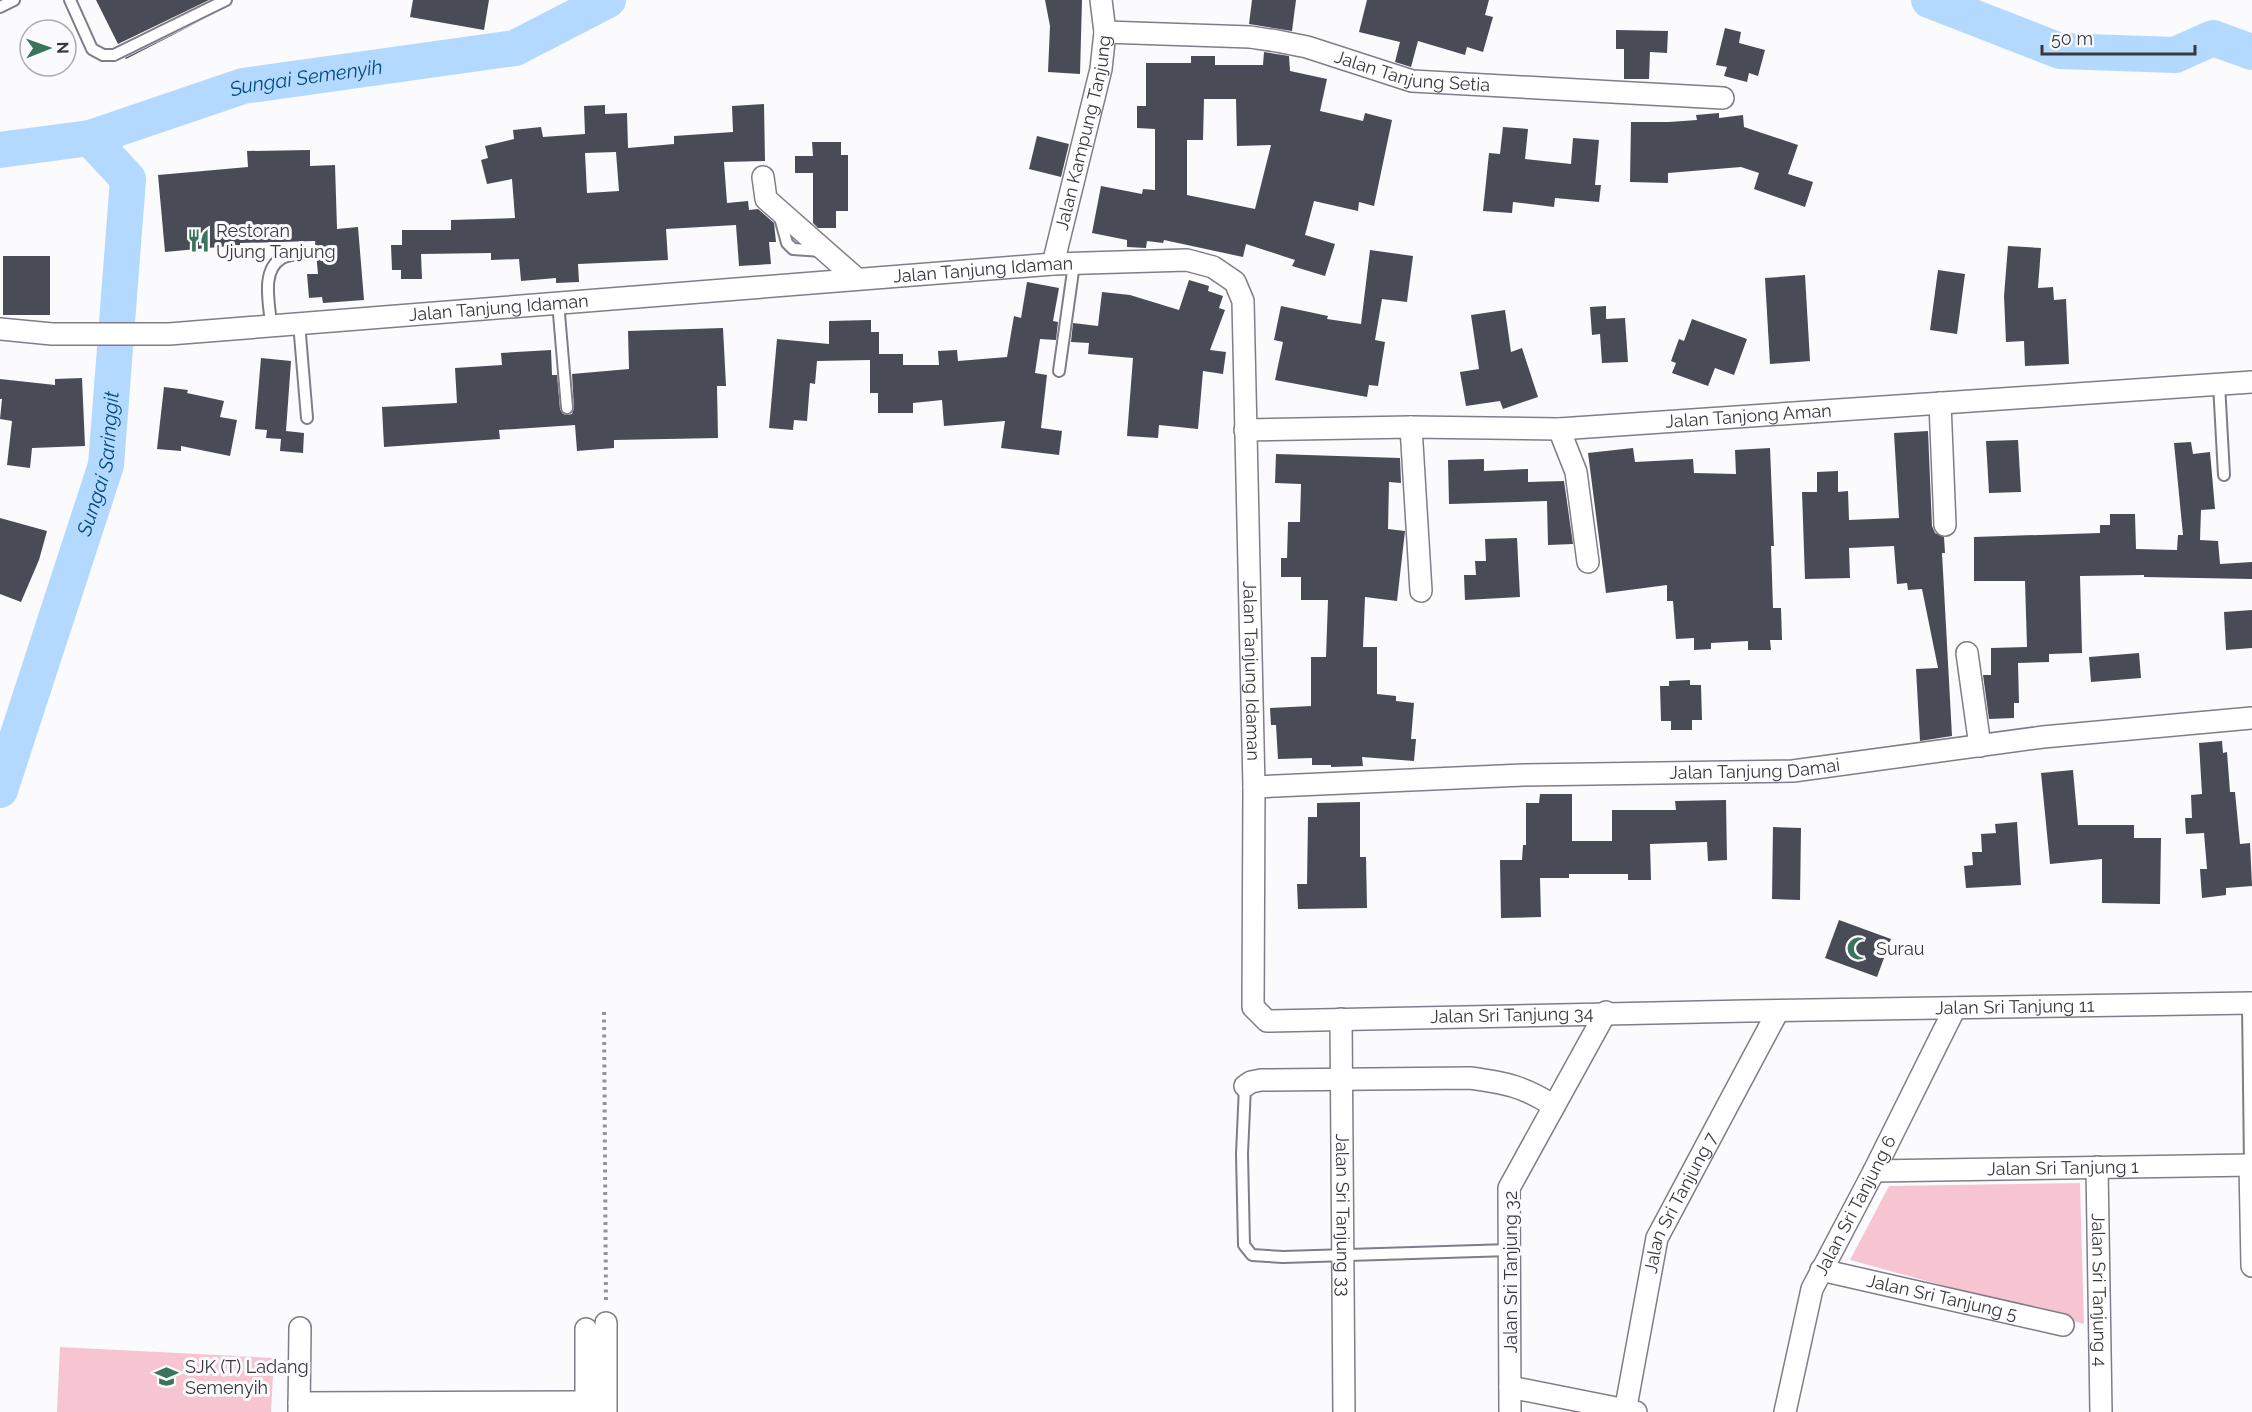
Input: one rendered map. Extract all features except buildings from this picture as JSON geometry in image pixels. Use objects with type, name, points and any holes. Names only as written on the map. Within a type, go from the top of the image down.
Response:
[{"type":"street","name":"Jalan Kampung Tanjung","points":[[1053,264],[1101,69],[1105,32],[1101,0]]},
{"type":"street","name":"Jalan Tanjung Setia","points":[[1105,32],[1250,37],[1277,41],[1307,47],[1412,81],[1723,98]]},
{"type":"street","points":[[763,177],[766,199],[857,279]]},
{"type":"street","name":"Jalan Tanjung Idaman","points":[[0,330],[52,333],[169,333],[1053,264],[1187,260],[1213,267],[1235,282],[1243,301],[1254,787],[1253,1007]]},
{"type":"street","name":"Jalan Tanjong Aman","points":[[1245,430],[1411,427],[1559,429],[2252,382]]},
{"type":"street","points":[[1940,403],[1945,525]]},
{"type":"street","points":[[1411,427],[1421,591]]},
{"type":"street","points":[[1559,429],[1576,472],[1588,562]]},
{"type":"street","points":[[1967,653],[1980,746]]},
{"type":"street","name":"Jalan Tanjung Damai","points":[[1254,787],[1523,775],[1793,771],[2043,737],[2252,718]]},
{"type":"street","name":"Jalan Sri Tanjung 11","points":[[1778,1011],[2250,1003]]},
{"type":"street","name":"Jalan Sri Tanjung 34","points":[[1253,1007],[1267,1021],[1606,1012],[1778,1011]]},
{"type":"street","name":"Jalan Sri Tanjung 6","points":[[1785,1412],[1812,1288],[1874,1171],[1955,1008]]},
{"type":"street","name":"Jalan Sri Tanjung 7","points":[[1629,1411],[1657,1238],[1778,1011]]},
{"type":"street","name":"Jalan Sri Tanjung 32","points":[[1510,1412],[1509,1188],[1606,1012]]},
{"type":"street","name":"Jalan Sri Tanjung 33","points":[[1341,1019],[1344,1412]]},
{"type":"street","points":[[1245,1086],[1261,1080],[1470,1078],[1503,1083],[1532,1091],[1554,1106]]},
{"type":"street","points":[[2251,1165],[2252,1266]]},
{"type":"street","name":"Jalan Sri Tanjung 1","points":[[1874,1171],[2251,1165]]},
{"type":"street","name":"Jalan Sri Tanjung 4","points":[[2097,1167],[2101,1412]]},
{"type":"street","name":"Jalan Sri Tanjung 5","points":[[1821,1270],[2063,1325]]},
{"type":"street","points":[[606,1323],[606,1412]]},
{"type":"street","points":[[300,1328],[299,1408],[586,1407],[586,1329]]},
{"type":"street","points":[[1510,1387],[1629,1411]]},
{"type":"lane","points":[[0,7],[14,0]]},
{"type":"lane","points":[[70,0],[92,49],[103,55],[114,55],[226,0]]},
{"type":"lane","points":[[272,325],[268,285],[271,270],[281,258],[310,253]]},
{"type":"lane","points":[[1059,371],[1074,264]]},
{"type":"lane","points":[[558,302],[567,408]]},
{"type":"lane","points":[[299,323],[307,418]]},
{"type":"lane","points":[[2219,384],[2224,475]]},
{"type":"lane","points":[[2250,1003],[2251,1165]]},
{"type":"lane","points":[[1245,1086],[1242,1154],[1244,1245],[1252,1256],[1510,1250]]},
{"type":"path","points":[[604,1012],[606,1323]]},
{"type":"shaded area","points":[[2080,1183],[2084,1324],[1850,1260],[1889,1186]]},
{"type":"shaded area","name":"SJK (T) Ladang Semenyih","points":[[60,1347],[274,1358],[271,1412],[57,1412]]},
{"type":"waterway","name":"Sungai Semenyih","points":[[0,150],[90,138],[243,86],[515,48],[608,0]]},
{"type":"waterway","name":"Sungai Semenyih","points":[[1929,0],[2060,51],[2175,55],[2213,38],[2252,52]]},
{"type":"waterway","name":"Sungai Saringgit","points":[[0,790],[106,465],[128,179],[90,138]]},
{"type":"place","name":"Restoran Ujung Tanjung","points":[[198,241]]},
{"type":"place","name":"Surau","points":[[1858,949]]},
{"type":"place","name":"SJK (T) Ladang Semenyih","points":[[167,1377]]}]
